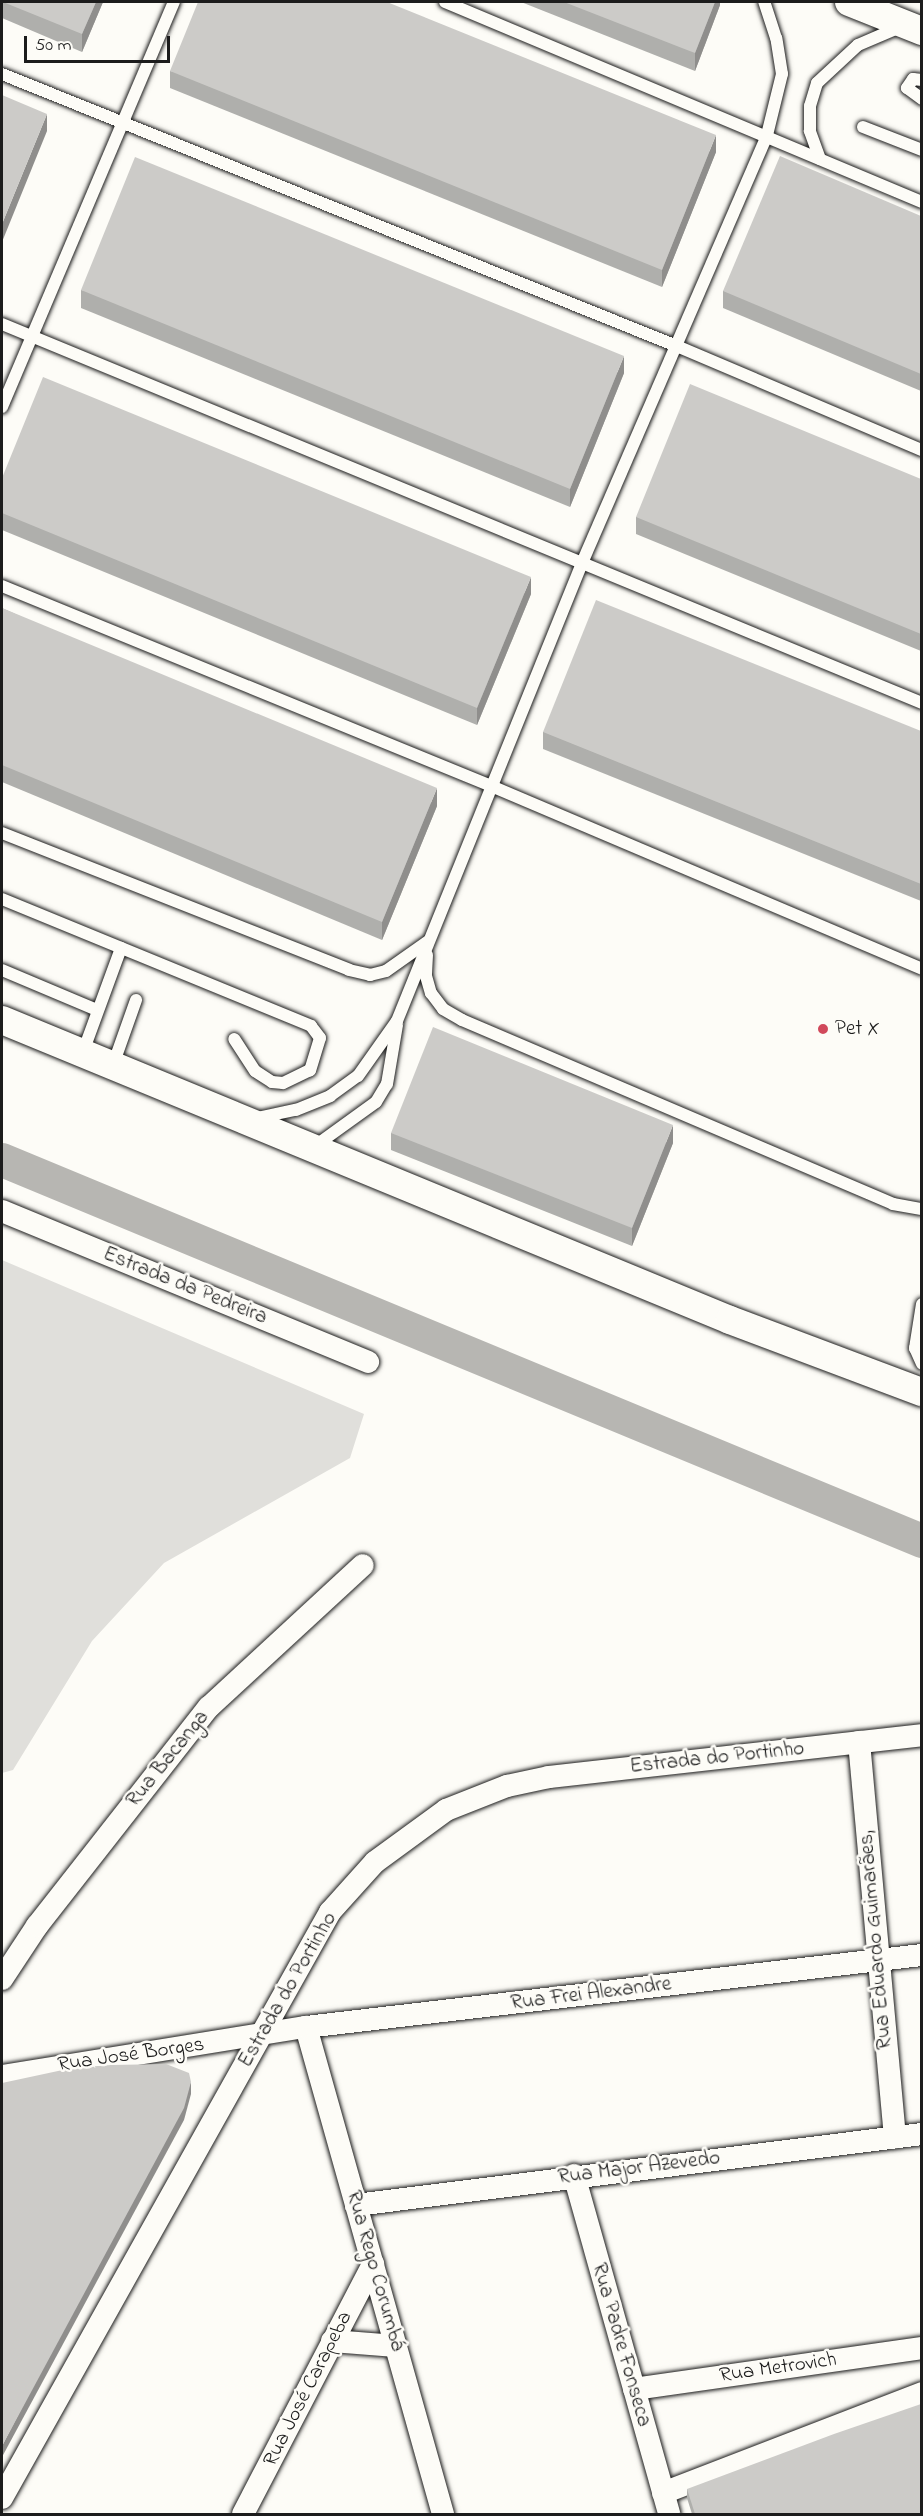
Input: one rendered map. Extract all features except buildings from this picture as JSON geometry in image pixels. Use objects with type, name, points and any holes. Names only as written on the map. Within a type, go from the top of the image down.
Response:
[{"type":"street","points":[[849,2],[915,24]]},
{"type":"street","points":[[2,1020],[315,1146],[730,1320],[921,1392]]},
{"type":"street","name":"Estrada da Pedreira","points":[[2,1210],[368,1362]]},
{"type":"street","name":"Rua Bacanga","points":[[2,1979],[38,1926],[209,1707],[363,1565]]},
{"type":"street","name":"Estrada do Portinho","points":[[2,2498],[330,1912],[375,1862],[446,1810],[507,1786],[549,1777],[921,1735]]},
{"type":"street","name":"Rua Eduardo Guimarães,","points":[[859,1742],[876,1960],[895,2137]]},
{"type":"street","name":"Rua Frei Alexandre","points":[[261,2036],[306,2027],[921,1955]]},
{"type":"street","name":"Rua Rego Corumbá","points":[[306,2027],[443,2514]]},
{"type":"street","name":"Rua José Borges","points":[[2,2076],[124,2054],[261,2036]]},
{"type":"street","name":"Rua Major Azevedo","points":[[356,2205],[574,2175],[921,2134]]},
{"type":"street","name":"Rua Padre Fonseca","points":[[574,2175],[669,2514]]},
{"type":"street","name":"Rua José Carapeba","points":[[243,2514],[373,2264]]},
{"type":"street","points":[[332,2340],[396,2346]]},
{"type":"street","name":"Rua Metrovich","points":[[634,2389],[921,2348]]},
{"type":"street","points":[[663,2493],[921,2393]]},
{"type":"lane","points":[[2,407],[34,337],[174,2]]},
{"type":"lane","points":[[445,2],[767,135],[921,202]]},
{"type":"lane","points":[[315,1146],[376,1102],[387,1084],[397,1021],[489,785],[582,563],[679,347],[767,135],[782,74],[776,38],[764,2]]},
{"type":"lane","points":[[820,159],[810,131],[810,106],[817,83],[858,45],[915,24]]},
{"type":"lane","points":[[2,74],[679,347],[921,450]]},
{"type":"lane","points":[[921,80],[913,79],[907,88],[921,99]]},
{"type":"lane","points":[[863,127],[921,150]]},
{"type":"lane","points":[[2,324],[921,703]]},
{"type":"lane","points":[[2,586],[489,785],[921,969]]},
{"type":"lane","points":[[2,833],[349,970],[370,975],[386,971],[428,942]]},
{"type":"lane","points":[[2,899],[311,1026],[320,1038],[310,1070],[283,1083],[272,1082],[255,1071],[234,1039]]},
{"type":"lane","points":[[428,942],[426,976],[431,993],[443,1009],[462,1020],[893,1204],[921,1209]]},
{"type":"lane","points":[[83,1052],[121,948]]},
{"type":"lane","points":[[2,970],[98,1011]]},
{"type":"lane","points":[[113,1065],[136,1000]]},
{"type":"lane","points":[[249,1120],[296,1110],[330,1096],[358,1076],[397,1021]]},
{"type":"lane","points":[[921,1304],[915,1348],[921,1364]]},
{"type":"shaded area","points":[[2,1260],[364,1414],[350,1458],[164,1563],[92,1641],[13,1770],[2,1773]]},
{"type":"waterway","points":[[2,1160],[922,1541]]},
{"type":"place","name":"Pet X","points":[[823,1029]]}]
